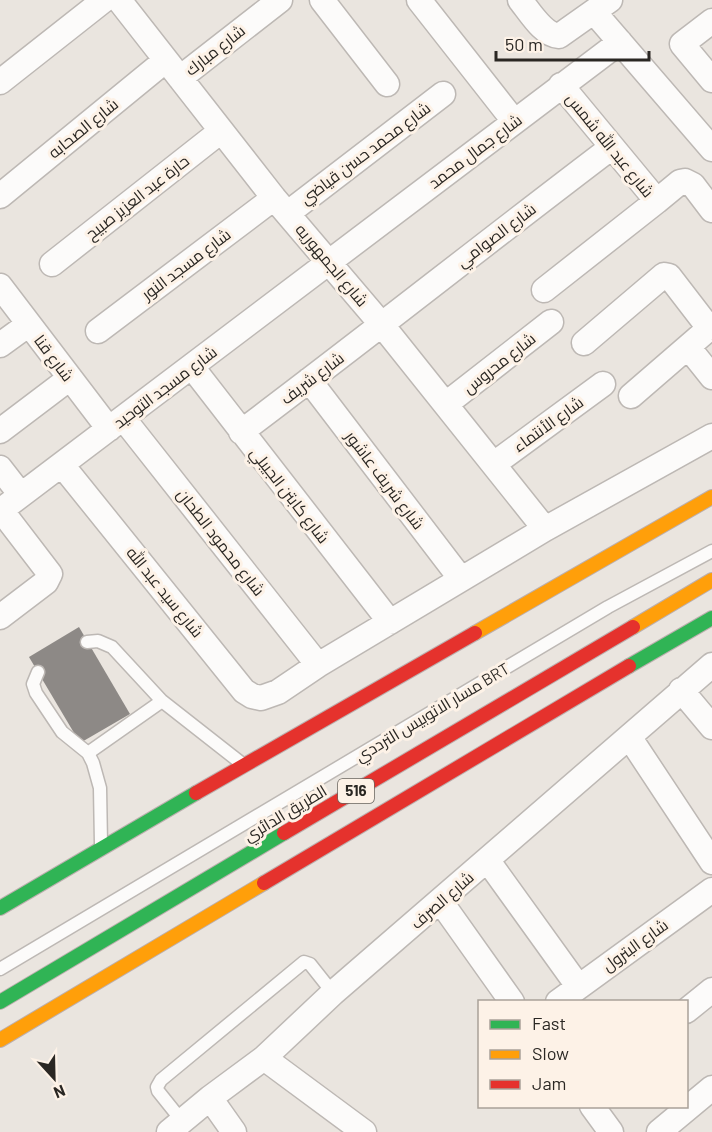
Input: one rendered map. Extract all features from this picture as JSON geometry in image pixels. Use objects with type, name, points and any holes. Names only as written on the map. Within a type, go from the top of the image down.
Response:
[{"type":"highway","points":[[0,908],[101,847],[712,497]]},
{"type":"highway","name":"الطريق الدائري","points":[[0,1002],[712,580]]},
{"type":"highway","name":"516","points":[[0,1040],[712,618]]},
{"type":"street","points":[[0,82],[104,0]]},
{"type":"street","name":"شارع مبارك","points":[[173,69],[279,0]]},
{"type":"street","points":[[322,0],[387,84]]},
{"type":"street","points":[[419,0],[514,121]]},
{"type":"street","points":[[520,0],[552,36],[559,36],[602,6],[620,42],[712,149]]},
{"type":"street","name":"شارع الجمهوريه","points":[[130,4],[173,69],[221,131],[382,325],[545,529]]},
{"type":"street","points":[[712,21],[681,44],[712,80]]},
{"type":"street","name":"شارع جمال محمد","points":[[330,262],[620,42]]},
{"type":"street","name":"شارع الصحابه","points":[[0,196],[173,69]]},
{"type":"street","name":"شارع عبد الله شمس","points":[[561,85],[657,201],[680,182],[686,181],[693,185],[712,210]]},
{"type":"street","name":"شارع محمد حسن قياضي","points":[[281,206],[443,94]]},
{"type":"street","name":"حارة عبد العزيز صبيح","points":[[52,264],[221,131]]},
{"type":"street","name":"شارع الصوامي","points":[[382,325],[471,253],[612,147]]},
{"type":"street","points":[[544,290],[657,201]]},
{"type":"street","name":"شارع مسجد النور","points":[[98,331],[281,206]]},
{"type":"street","name":"شارع مسجد التوحيد","points":[[1,511],[330,262]]},
{"type":"street","points":[[584,343],[664,275],[669,276],[711,327],[632,396]]},
{"type":"street","name":"شارع قنا","points":[[0,286],[70,378],[116,424]]},
{"type":"street","name":"شارع محروس","points":[[446,404],[551,322]]},
{"type":"street","points":[[0,345],[28,324]]},
{"type":"street","name":"شارع شريف","points":[[241,432],[382,325]]},
{"type":"street","points":[[687,347],[712,377]]},
{"type":"street","name":"شارع كابتن الجيبلي","points":[[192,367],[390,622]]},
{"type":"street","points":[[0,431],[70,378]]},
{"type":"street","name":"شارع شريف عاشور","points":[[309,380],[461,579]]},
{"type":"street","name":"شارع الأنتماء","points":[[494,464],[603,384]]},
{"type":"street","name":"شارع محمود الطحان","points":[[116,424],[318,665]]},
{"type":"street","points":[[318,665],[545,529],[712,436]]},
{"type":"street","name":"شارع سيد عبد الله","points":[[62,465],[244,691],[261,698],[278,692],[318,665]]},
{"type":"street","points":[[0,468],[21,495]]},
{"type":"street","points":[[0,617],[50,578],[50,574],[1,511]]},
{"type":"street","name":"شارع الصرف","points":[[176,1126],[264,1058],[333,993],[441,902],[712,665]]},
{"type":"street","points":[[681,690],[712,727]]},
{"type":"street","points":[[630,738],[712,862]]},
{"type":"street","points":[[488,861],[578,986]]},
{"type":"street","name":"شارع البترول","points":[[560,1000],[712,890]]},
{"type":"street","points":[[441,902],[511,1000]]},
{"type":"street","points":[[688,1010],[712,990]]},
{"type":"street","points":[[264,1058],[364,1132]]},
{"type":"street","points":[[688,1108],[712,1088]]},
{"type":"street","points":[[210,1098],[234,1132]]},
{"type":"street","points":[[593,1108],[611,1132]]},
{"type":"street","points":[[659,1132],[688,1108]]},
{"type":"lane","name":"مسار الاتوبيس الترددي BRT","points":[[0,969],[608,607],[712,551]]},
{"type":"lane","points":[[87,642],[98,640],[112,646],[162,701],[244,765]]},
{"type":"lane","points":[[38,672],[33,684],[36,693],[62,732],[88,753],[93,763],[100,788],[101,847]]},
{"type":"lane","points":[[88,753],[162,701]]},
{"type":"lane","points":[[176,1126],[158,1091],[157,1087],[161,1080],[304,962],[310,964],[333,993]]},
{"type":"building","points":[[79,627],[130,714],[80,743],[29,657]]},
{"type":"traffic: fast","points":[[629,666],[712,618]]},
{"type":"traffic: fast","points":[[0,908],[196,793]]},
{"type":"traffic: fast","points":[[0,1002],[284,833]]},
{"type":"traffic: slow","points":[[475,633],[712,497]]},
{"type":"traffic: slow","points":[[633,627],[712,580]]},
{"type":"traffic: slow","points":[[0,1040],[264,883]]},
{"type":"traffic: jam","points":[[284,833],[633,627]]},
{"type":"traffic: jam","points":[[196,793],[475,633]]},
{"type":"traffic: jam","points":[[264,883],[629,666]]}]
